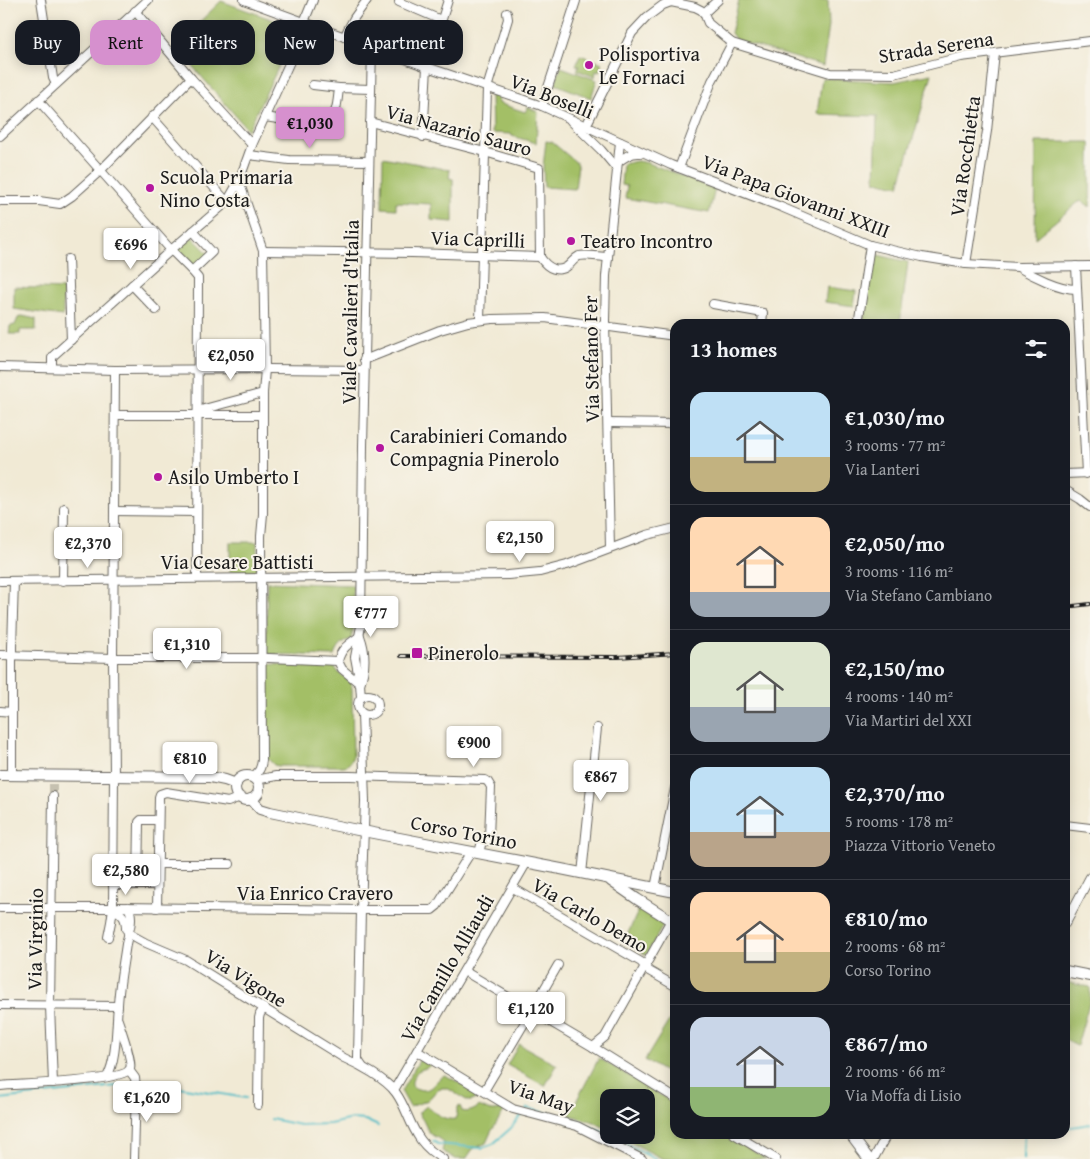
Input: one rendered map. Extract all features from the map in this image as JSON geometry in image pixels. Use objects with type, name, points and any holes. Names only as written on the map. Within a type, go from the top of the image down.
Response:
[{"type":"main road","points":[[0,775],[52,780],[114,776],[210,778],[236,784]]},
{"type":"main road","points":[[244,776],[254,778],[258,783],[259,791],[255,797],[247,800],[240,797],[236,791],[238,780],[244,776]]},
{"type":"main road","name":"Corso Torino","points":[[251,799],[260,809],[270,812],[670,891]]},
{"type":"main road","points":[[609,879],[614,885],[670,920]]},
{"type":"main road","points":[[1070,972],[1090,976]]},
{"type":"main road","points":[[854,1139],[871,1159]]},
{"type":"street","points":[[42,0],[53,78],[56,84]]},
{"type":"street","points":[[0,136],[148,0]]},
{"type":"street","name":"Via Boselli","points":[[244,0],[259,3],[299,20]]},
{"type":"street","points":[[307,20],[313,0]]},
{"type":"street","points":[[353,20],[367,0]]},
{"type":"street","points":[[399,2],[441,20],[448,0]]},
{"type":"street","points":[[704,13],[718,0]]},
{"type":"street","points":[[542,106],[576,1]]},
{"type":"street","points":[[586,126],[632,33],[647,17],[663,5],[671,1],[689,3],[704,13],[708,23],[732,43],[712,81],[679,168]]},
{"type":"street","points":[[135,11],[190,78],[252,145]]},
{"type":"street","points":[[480,320],[487,88],[508,19],[508,12]]},
{"type":"street","name":"Via Boselli","points":[[334,33],[344,37]]},
{"type":"street","name":"Strada Serena","points":[[732,43],[830,73],[894,74],[960,58],[1090,41]]},
{"type":"street","name":"Via Rocchietta","points":[[966,264],[987,131],[995,53]]},
{"type":"street","points":[[52,368],[52,358],[227,202],[239,181],[252,145],[288,65]]},
{"type":"street","name":"Viale Cavalieri d'Italia","points":[[361,697],[355,657],[361,626],[364,360],[372,65]]},
{"type":"street","name":"Via Boselli","points":[[421,65],[542,106],[642,153]]},
{"type":"street","points":[[423,136],[427,67]]},
{"type":"street","points":[[0,201],[38,201],[60,204],[72,196],[100,170],[190,78]]},
{"type":"street","points":[[312,85],[371,89]]},
{"type":"street","points":[[265,117],[323,126],[331,121],[335,114],[339,88]]},
{"type":"street","points":[[38,100],[198,278],[197,578]]},
{"type":"street","points":[[152,117],[227,202]]},
{"type":"street","points":[[566,117],[617,166],[632,154],[642,153]]},
{"type":"street","name":"Via Nazario Sauro","points":[[370,122],[539,168],[540,257]]},
{"type":"street","name":"Via Stefano Fer","points":[[610,548],[606,284],[620,142]]},
{"type":"street","name":"Via Papa Giovanni XXIII","points":[[642,153],[781,207],[870,245],[922,257],[966,264],[1018,267],[1090,266]]},
{"type":"street","points":[[249,155],[289,160],[369,161]]},
{"type":"street","points":[[239,181],[263,251],[265,369],[263,393],[262,763],[259,772],[254,778]]},
{"type":"street","points":[[192,271],[212,252],[193,231]]},
{"type":"street","points":[[859,319],[870,245]]},
{"type":"street","name":"Via Caprilli","points":[[263,251],[540,257],[552,269],[560,270],[570,265],[577,257],[608,257]]},
{"type":"street","points":[[68,259],[71,340]]},
{"type":"street","points":[[1070,474],[1088,474],[1076,266]]},
{"type":"street","points":[[1018,267],[1027,273],[1066,289],[1076,289]]},
{"type":"street","points":[[132,285],[156,310]]},
{"type":"street","points":[[713,304],[764,313],[763,319]]},
{"type":"street","points":[[364,360],[440,330],[480,320],[545,318],[670,335]]},
{"type":"street","points":[[0,367],[115,370],[364,370]]},
{"type":"street","points":[[108,937],[113,908],[115,370]]},
{"type":"street","points":[[197,414],[204,409],[263,393]]},
{"type":"street","points":[[115,415],[263,415]]},
{"type":"street","points":[[608,423],[670,424]]},
{"type":"street","points":[[1070,493],[1090,507]]},
{"type":"street","points":[[63,580],[64,508]]},
{"type":"street","points":[[114,510],[197,512]]},
{"type":"street","name":"Via Cesare Battisti","points":[[0,581],[508,575],[540,572],[567,565],[647,535],[670,529]]},
{"type":"street","points":[[12,776],[14,581]]},
{"type":"street","points":[[335,661],[346,646],[360,636]]},
{"type":"street","points":[[0,655],[335,661],[360,684]]},
{"type":"street","points":[[362,714],[371,714],[376,711],[378,706],[374,697],[368,695],[361,697],[357,706],[362,714],[364,777],[358,1057],[362,1066]]},
{"type":"street","points":[[0,711],[12,712]]},
{"type":"street","points":[[582,874],[597,728]]},
{"type":"street","points":[[254,778],[276,776],[480,779],[488,782],[491,787],[489,837],[487,841],[482,841],[475,852]]},
{"type":"street","points":[[157,908],[158,820],[159,797],[161,793],[166,792],[228,802],[240,797]]},
{"type":"street","name":"Via Virginio","points":[[52,1083],[50,1006],[53,796]]},
{"type":"street","points":[[655,888],[670,813]]},
{"type":"street","points":[[138,885],[139,822],[141,820],[158,820]]},
{"type":"street","points":[[1070,826],[1090,828]]},
{"type":"street","name":"Via Enrico Cravero","points":[[0,908],[432,910],[475,852]]},
{"type":"street","name":"Via Camillo Alliaudi","points":[[394,1090],[527,862]]},
{"type":"street","points":[[158,864],[230,864]]},
{"type":"street","points":[[1070,915],[1090,877]]},
{"type":"street","points":[[113,885],[157,885]]},
{"type":"street","name":"Via Carlo Demo","points":[[513,888],[645,966],[649,971],[670,983]]},
{"type":"street","points":[[113,908],[126,921],[128,933]]},
{"type":"street","points":[[124,918],[128,908]]},
{"type":"street","points":[[107,1077],[114,1056],[118,1006],[131,919],[131,911],[128,908]]},
{"type":"street","points":[[593,1047],[605,1037],[645,966],[670,927]]},
{"type":"street","name":"Via Vigone","points":[[128,933],[186,960],[344,1058],[362,1066],[394,1090],[415,1134],[436,1155],[443,1159]]},
{"type":"street","points":[[484,1091],[558,965]]},
{"type":"street","points":[[464,971],[670,1095]]},
{"type":"street","points":[[0,1005],[118,1006]]},
{"type":"street","points":[[258,1105],[259,1018],[264,1008]]},
{"type":"street","points":[[0,1086],[107,1077],[126,1072],[131,1062],[118,1020]]},
{"type":"street","name":"Via May","points":[[417,1051],[508,1106],[576,1126],[642,1159]]},
{"type":"street","points":[[114,1056],[126,1072],[135,1078],[134,1159]]},
{"type":"street","points":[[344,1058],[358,1057]]},
{"type":"street","points":[[742,1139],[776,1159]]},
{"type":"street","points":[[871,1159],[884,1139]]},
{"type":"green space","points":[[739,0],[828,0],[829,25],[823,66],[736,40],[731,33]]},
{"type":"green space","points":[[221,1],[274,20],[265,20],[265,65],[279,65],[248,130],[192,65],[255,65],[255,20],[202,20]]},
{"type":"green space","name":"Polisportiva Le Fornaci","points":[[580,55],[602,63],[599,72],[596,71],[595,77],[577,70],[579,66],[576,65]]},
{"type":"green space","points":[[561,67],[597,80],[591,98],[555,84]]},
{"type":"green space","points":[[932,74],[899,186],[875,181],[877,116],[817,114],[822,78],[894,82]]},
{"type":"green space","points":[[491,95],[498,97],[498,103],[525,112],[528,107],[538,112],[536,143],[512,136],[511,134],[492,133]]},
{"type":"green space","points":[[546,141],[552,142],[578,164],[575,189],[544,187],[543,167]]},
{"type":"green space","points":[[1036,142],[1090,142],[1090,207],[1081,200],[1035,238]]},
{"type":"green space","points":[[383,157],[450,170],[449,178],[453,179],[453,222],[431,220],[431,204],[396,202],[396,209],[382,208]]},
{"type":"green space","points":[[637,161],[648,163],[715,189],[709,213],[625,198],[627,186],[621,185],[623,164]]},
{"type":"green space","points":[[192,237],[209,254],[193,269],[177,251]]},
{"type":"green space","points":[[878,255],[908,262],[901,319],[864,319],[872,258]]},
{"type":"green space","points":[[14,287],[63,289],[63,316],[14,309]]},
{"type":"green space","points":[[827,287],[856,291],[854,306],[825,302]]},
{"type":"green space","points":[[22,316],[36,319],[36,330],[20,330],[20,334],[9,334],[10,326],[15,325],[18,318]]},
{"type":"green space","points":[[230,542],[257,542],[257,572],[230,572]]},
{"type":"green space","points":[[267,582],[353,585],[353,631],[351,639],[341,646],[335,656],[266,654]]},
{"type":"green space","points":[[265,664],[334,666],[339,673],[351,682],[353,756],[348,764],[345,766],[279,766],[274,765],[266,757]]},
{"type":"green space","points":[[640,907],[665,922],[646,955],[624,942]]},
{"type":"green space","points":[[1070,983],[1090,987],[1090,1000],[1077,1046],[1070,1042]]},
{"type":"green space","points":[[670,1019],[670,1075],[645,1060]]},
{"type":"green space","points":[[519,1044],[557,1065],[545,1086],[507,1065]]},
{"type":"green space","points":[[599,1058],[650,1089],[600,1089],[600,1125],[569,1115]]},
{"type":"green space","points":[[420,1059],[430,1065],[416,1073],[412,1083],[414,1087],[423,1090],[430,1088],[445,1075],[478,1093],[474,1100],[468,1101],[447,1088],[441,1088],[428,1100],[410,1107],[401,1091]]},
{"type":"green space","points":[[655,1092],[670,1101],[670,1139],[733,1139],[766,1159],[663,1159],[634,1144],[655,1144]]},
{"type":"green space","points":[[427,1106],[447,1119],[455,1119],[457,1108],[460,1106],[464,1112],[476,1109],[479,1106],[493,1111],[503,1108],[504,1111],[486,1143],[473,1149],[466,1159],[456,1159],[442,1151],[444,1143],[430,1133],[419,1115],[419,1112]]},
{"type":"waterway","points":[[139,1083],[154,1083],[246,1098]]},
{"type":"waterway","points":[[0,1099],[134,1084]]},
{"type":"waterway","points":[[526,1110],[527,1108],[579,1121],[656,1159]]},
{"type":"waterway","points":[[433,1141],[438,1144],[481,1148],[493,1144],[511,1128],[523,1113]]},
{"type":"waterway","points":[[271,1119],[300,1125],[330,1124],[352,1119],[365,1120],[378,1126]]},
{"type":"waterway","points":[[1070,1127],[1090,1124]]},
{"type":"waterway","points":[[1023,1159],[1024,1139]]},
{"type":"tunnel","points":[[53,784],[53,796]]},
{"type":"railway","points":[[1070,606],[1090,604]]},
{"type":"railway","points":[[401,656],[618,657],[670,653]]},
{"type":"place","name":"Polisportiva Le Fornaci","points":[[589,65]]},
{"type":"place","name":"Scuola Primaria Nino Costa","points":[[150,188]]},
{"type":"place","name":"Teatro Incontro","points":[[571,241]]},
{"type":"place","name":"Carabinieri Comando Compagnia Pinerolo","points":[[380,448]]},
{"type":"place","name":"Asilo Umberto I","points":[[158,477]]},
{"type":"place","name":"Pinerolo","points":[[417,653]]}]
